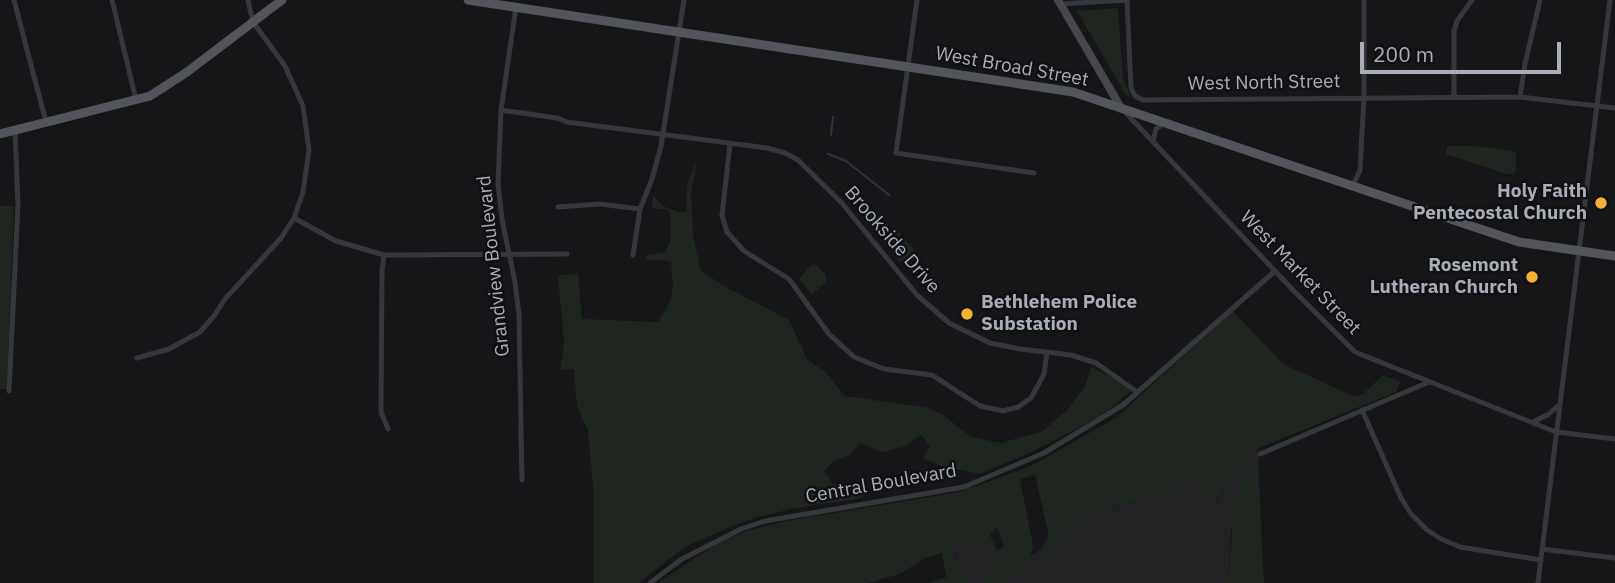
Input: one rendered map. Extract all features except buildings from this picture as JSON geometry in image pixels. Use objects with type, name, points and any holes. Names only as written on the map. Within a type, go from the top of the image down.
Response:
[{"type":"main road","points":[[0,134],[136,100],[163,88],[282,0]]},
{"type":"main road","name":"West Broad Street","points":[[468,0],[1073,92],[1519,242],[1615,256]]},
{"type":"street","points":[[13,0],[46,122]]},
{"type":"street","points":[[112,0],[136,100]]},
{"type":"street","points":[[137,358],[169,349],[200,332],[225,299],[281,238],[293,218],[303,192],[308,171],[307,120],[292,79],[253,22],[248,0]]},
{"type":"street","points":[[633,255],[640,209],[657,163],[663,135],[684,0]]},
{"type":"street","points":[[917,0],[895,149],[898,155],[1034,173]]},
{"type":"street","points":[[1120,106],[1059,2],[1128,0]]},
{"type":"street","name":"West North Street","points":[[1128,0],[1131,86],[1135,96],[1143,100],[1520,97],[1615,108]]},
{"type":"street","points":[[1353,186],[1360,170],[1364,97],[1364,0]]},
{"type":"street","points":[[1454,96],[1454,31],[1457,21],[1472,0]]},
{"type":"street","points":[[1520,97],[1540,0]]},
{"type":"street","points":[[1538,583],[1610,0]]},
{"type":"street","name":"Grandview Boulevard","points":[[516,7],[501,110],[498,184],[519,315],[522,480]]},
{"type":"street","name":"West Market Street","points":[[1120,106],[1355,352],[1556,432],[1615,439]]},
{"type":"street","points":[[501,110],[730,144],[722,215],[727,232],[744,251],[789,279],[829,334],[854,357],[884,369],[932,375],[942,379],[977,405],[1003,411],[1018,407],[1031,398],[1044,374],[1047,352]]},
{"type":"street","points":[[1153,142],[1156,129],[1166,122]]},
{"type":"street","points":[[9,391],[18,204],[15,130]]},
{"type":"street","name":"Brookside Drive","points":[[730,144],[766,148],[798,160],[841,202],[917,295],[937,314],[962,331],[990,343],[1071,355],[1097,363],[1137,392]]},
{"type":"street","points":[[558,207],[600,204],[640,209]]},
{"type":"street","points":[[293,218],[336,241],[384,255],[567,254]]},
{"type":"street","points":[[384,255],[381,412],[388,429]]},
{"type":"street","name":"Central Boulevard","points":[[650,583],[702,547],[753,525],[788,516],[945,491],[981,481],[1044,453],[1123,405],[1275,271]]},
{"type":"street","points":[[1260,454],[1429,382]]},
{"type":"street","points":[[1532,422],[1549,414],[1560,404]]},
{"type":"street","points":[[1363,410],[1401,498],[1426,530],[1441,540],[1460,547],[1541,559]]},
{"type":"street","points":[[1542,549],[1615,558]]},
{"type":"shaded area","points":[[1118,8],[1123,78],[1131,97],[1126,95],[1077,11]]},
{"type":"shaded area","points":[[1449,146],[1513,151],[1516,154],[1516,170],[1513,174],[1507,174],[1446,154]]},
{"type":"shaded area","points":[[697,160],[691,194],[693,233],[700,270],[724,286],[789,320],[807,359],[825,372],[845,396],[930,408],[971,437],[1001,443],[1043,431],[1067,410],[1085,387],[1091,367],[1131,391],[1108,411],[1071,432],[980,474],[943,467],[923,458],[930,446],[921,435],[903,447],[882,452],[860,443],[851,454],[833,462],[824,471],[833,484],[862,483],[863,498],[795,508],[748,520],[686,546],[639,583],[593,583],[593,485],[588,430],[577,407],[574,369],[560,370],[564,343],[558,275],[578,274],[582,319],[658,322],[671,300],[671,264],[668,261],[644,259],[648,255],[665,252],[671,240],[671,219],[669,210],[652,208],[653,196],[665,207],[687,212],[687,185]]},
{"type":"shaded area","points":[[0,206],[14,206],[7,389],[0,389]]},
{"type":"shaded area","points":[[898,231],[916,252],[901,263],[884,242]]},
{"type":"shaded area","points":[[815,264],[826,275],[826,282],[812,295],[799,279]]},
{"type":"shaded area","points":[[1233,311],[1283,364],[1355,397],[1363,394],[1383,375],[1400,382],[1396,392],[1259,448],[1247,458],[1216,502],[1203,493],[1197,478],[1184,474],[1179,491],[1168,486],[1160,497],[1117,505],[1080,518],[1064,538],[1056,555],[1041,549],[1049,536],[1035,475],[1020,479],[1033,546],[1030,558],[1023,560],[1023,572],[1002,583],[986,583],[981,569],[993,566],[997,551],[1004,546],[997,527],[981,546],[956,540],[954,564],[966,575],[968,583],[929,583],[946,577],[942,553],[925,558],[900,574],[868,583],[657,583],[718,543],[746,531],[786,521],[959,492],[1031,466],[1117,417]]},
{"type":"shaded area","points":[[1259,448],[1258,463],[1245,475],[1231,529],[1228,583],[1002,583],[1023,572],[1023,560],[1041,549],[1056,554],[1064,538],[1080,518],[1117,505],[1160,497],[1163,490],[1183,474],[1197,478],[1203,493],[1217,502],[1247,458]]},
{"type":"shaded area","points":[[1258,463],[1264,583],[1228,583],[1234,504],[1245,475]]},
{"type":"shaded area","points":[[990,535],[997,551],[993,566],[981,569],[986,583],[968,583],[966,575],[954,564],[956,539],[981,546]]},
{"type":"waterway","points":[[831,135],[833,117]]},
{"type":"waterway","points":[[828,154],[846,161],[889,195]]},
{"type":"place","name":"Holy Faith Pentecostal Church","points":[[1601,203]]},
{"type":"place","name":"Rosemont Lutheran Church","points":[[1532,277]]},
{"type":"place","name":"Bethlehem Police Substation","points":[[967,314]]}]
